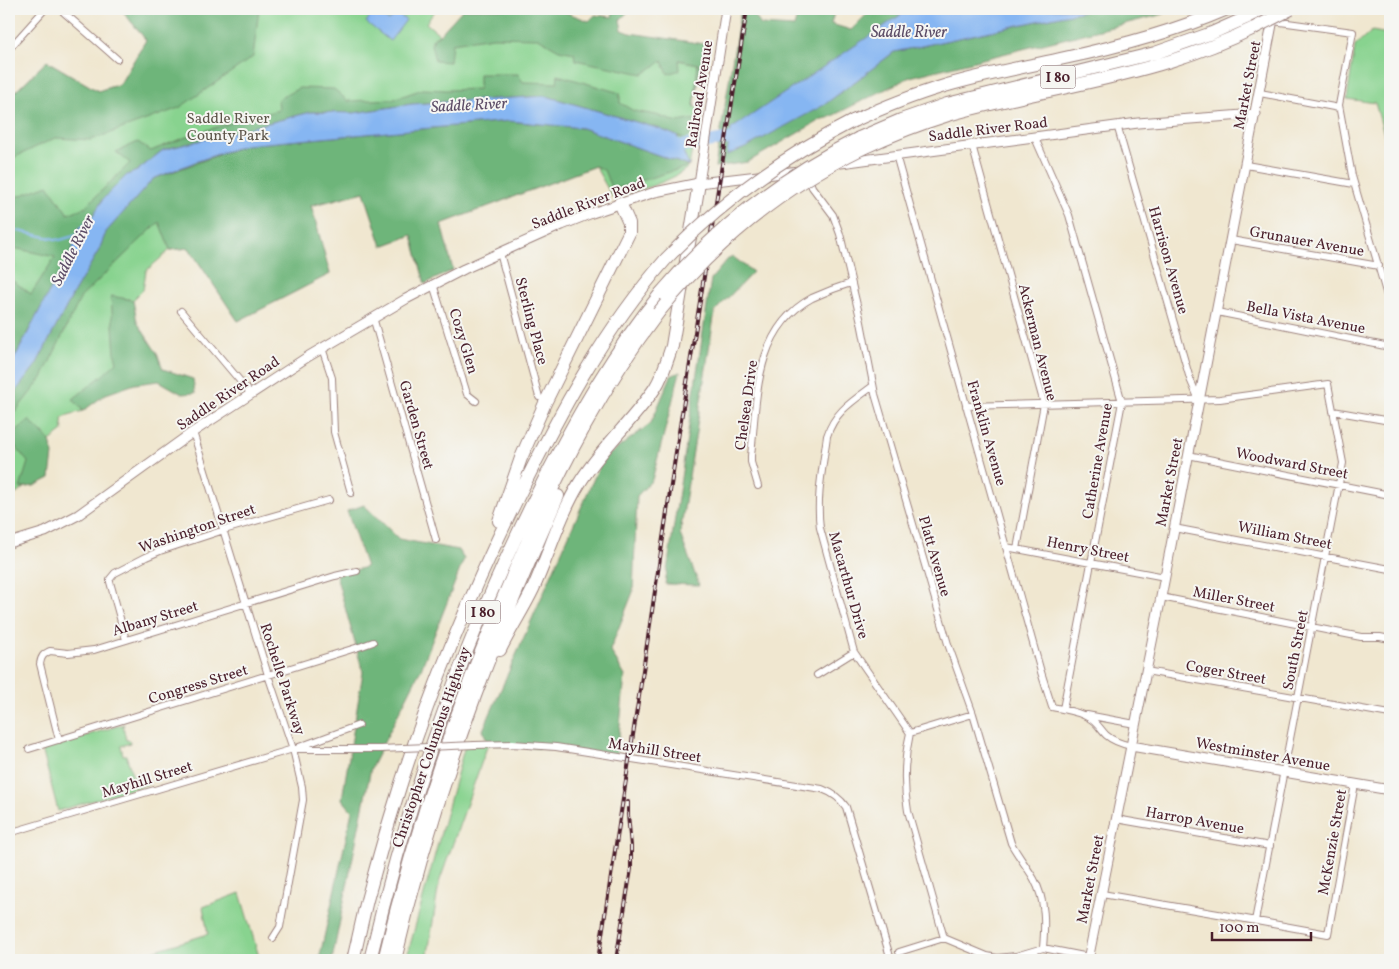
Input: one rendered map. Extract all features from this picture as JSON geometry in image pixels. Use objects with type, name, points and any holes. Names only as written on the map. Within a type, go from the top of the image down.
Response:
[{"type":"highway","name":"Christopher Columbus Highway","points":[[352,960],[408,760],[447,655],[477,582],[535,462],[579,381],[624,311],[666,259],[711,215],[749,184],[810,144],[853,121],[896,102],[942,86],[1134,42],[1177,29],[1227,9]]},
{"type":"highway","name":"Christopher Columbus Highway","points":[[370,960],[392,871],[425,764],[457,674],[494,585],[538,492],[583,408],[621,347],[661,293],[708,242],[745,210],[804,168],[861,143],[949,115],[1169,62],[1254,28],[1291,9]]},
{"type":"highway","name":"Christopher Columbus Highway","points":[[384,960],[406,872],[451,733],[479,657],[535,525],[570,454],[602,396],[632,348],[658,313],[698,267],[750,219],[782,195],[861,143],[901,120],[954,102],[1155,53],[1212,33],[1261,11]]},
{"type":"highway","points":[[475,696],[488,676],[532,590],[569,502],[580,483],[600,455],[639,409],[656,386],[664,370],[672,346],[699,183]]},
{"type":"highway","points":[[477,582],[521,458],[545,403],[629,233],[629,223],[620,203]]},
{"type":"highway","points":[[395,960],[430,828],[475,696],[525,573],[602,396]]},
{"type":"street","points":[[9,50],[44,9]]},
{"type":"street","points":[[60,9],[117,59]]},
{"type":"street","name":"Railroad Avenue","points":[[699,183],[726,9]]},
{"type":"street","name":"Market Street","points":[[1089,958],[1276,9]]},
{"type":"street","points":[[1273,21],[1353,32],[1339,105],[1354,184],[1390,306]]},
{"type":"street","points":[[1260,93],[1340,108]]},
{"type":"street","name":"Saddle River Road","points":[[9,543],[45,532],[78,515],[194,432],[373,317],[433,284],[500,252],[562,225],[620,203],[655,192],[699,183],[805,170],[857,160],[1118,126],[1256,114]]},
{"type":"street","name":"Harrison Avenue","points":[[1118,126],[1187,370],[1199,400]]},
{"type":"street","name":"Catherine Avenue","points":[[1035,138],[1069,215],[1122,402],[1063,709]]},
{"type":"street","name":"Ackerman Avenue","points":[[972,145],[1044,404],[1018,549]]},
{"type":"street","name":"Franklin Avenue","points":[[896,155],[1052,707],[1063,709]]},
{"type":"street","points":[[1246,164],[1354,184]]},
{"type":"street","name":"Platt Avenue","points":[[805,170],[812,187],[834,218],[840,234],[874,386],[948,644],[973,714],[1011,843],[1040,893],[1045,918],[1043,948]]},
{"type":"street","name":"Grunauer Avenue","points":[[1231,240],[1379,266]]},
{"type":"street","name":"Sterling Place","points":[[500,252],[539,397]]},
{"type":"street","name":"Chelsea Drive","points":[[758,486],[751,456],[761,370],[769,345],[780,326],[800,307],[811,299],[852,283]]},
{"type":"street","name":"Cozy Glen","points":[[433,284],[468,394],[476,401]]},
{"type":"street","points":[[181,311],[251,394]]},
{"type":"street","name":"Bella Vista Avenue","points":[[1216,312],[1390,347]]},
{"type":"street","name":"Garden Street","points":[[373,317],[436,540]]},
{"type":"street","points":[[322,348],[332,378],[334,432],[351,493]]},
{"type":"street","name":"South Street","points":[[1199,400],[1220,399],[1328,384],[1343,463],[1255,921]]},
{"type":"street","name":"Macarthur Drive","points":[[874,386],[839,412],[830,428],[827,436],[818,500],[818,516],[854,652],[910,733]]},
{"type":"street","points":[[966,406],[1199,400]]},
{"type":"street","points":[[1333,411],[1390,421]]},
{"type":"street","name":"Rochelle Parkway","points":[[194,432],[268,675],[293,749],[302,787],[303,800],[280,927],[273,938]]},
{"type":"street","name":"Woodward Street","points":[[1188,456],[1390,495]]},
{"type":"street","name":"Washington Street","points":[[126,640],[110,582],[112,575],[153,554],[224,530],[328,500]]},
{"type":"street","name":"William Street","points":[[1174,528],[1390,569]]},
{"type":"street","name":"Henry Street","points":[[1006,547],[1165,577]]},
{"type":"street","name":"Albany Street","points":[[58,740],[40,664],[42,656],[50,651],[68,653],[94,650],[335,576],[357,571]]},
{"type":"street","name":"Miller Street","points":[[1161,597],[1361,637],[1380,636],[1390,639]]},
{"type":"street","name":"Congress Street","points":[[29,749],[373,642]]},
{"type":"street","points":[[817,675],[854,652]]},
{"type":"street","name":"Coger Street","points":[[1146,670],[1390,714]]},
{"type":"street","points":[[1063,709],[1135,724]]},
{"type":"street","points":[[1079,713],[1094,721],[1112,739],[1131,746]]},
{"type":"street","points":[[944,938],[906,803],[905,762],[910,733],[973,714]]},
{"type":"street","name":"Mayhill Street","points":[[9,833],[293,749],[359,726]]},
{"type":"street","name":"Mayhill Street","points":[[293,749],[380,749],[513,744],[556,747],[830,792],[846,808],[891,960]]},
{"type":"street","name":"Westminster Avenue","points":[[1131,746],[1390,790]]},
{"type":"street","name":"McKenzie Street","points":[[1255,921],[1328,934],[1355,784]]},
{"type":"street","name":"Harrop Avenue","points":[[1116,819],[1270,846]]},
{"type":"street","points":[[1102,894],[1255,921]]},
{"type":"street","points":[[899,952],[944,938],[987,956],[997,958],[1016,956],[1043,948],[1089,958]]},
{"type":"green space","name":"Saddle River County Park","points":[[121,9],[432,9],[435,11],[426,23],[439,34],[432,40],[530,31],[698,64],[694,107],[700,108],[689,166],[674,177],[613,198],[595,166],[441,224],[425,284],[412,235],[382,246],[364,192],[311,206],[330,274],[238,321],[189,248],[170,250],[146,271],[143,290],[133,300],[127,299],[123,307],[153,359],[80,408],[83,411],[68,415],[62,419],[63,431],[50,441],[42,432],[47,472],[9,499],[9,98],[47,61],[98,91],[120,84],[146,40]]},
{"type":"green space","points":[[121,9],[259,9],[253,57],[179,108],[91,140],[55,138],[9,160],[9,98],[47,61],[98,91],[120,84],[146,40]]},
{"type":"green space","points":[[463,9],[557,9],[589,21],[595,15],[612,17],[614,9],[631,9],[620,20],[622,30],[630,33],[705,44],[694,107],[698,64],[679,60],[680,70],[668,74],[662,61],[643,74],[575,60],[574,53],[559,50],[538,38],[493,37],[452,43],[450,62],[435,61],[431,44],[434,41],[431,41]]},
{"type":"green space","points":[[799,9],[835,9],[831,24],[851,30],[872,9],[902,14],[745,127],[824,105],[894,52],[1093,9],[1175,9],[1160,15],[910,77],[828,118],[822,119],[748,162],[715,167],[740,14],[751,11],[761,25],[794,27]]},
{"type":"green space","points":[[1390,20],[1390,155],[1375,103],[1347,99],[1355,46],[1372,31],[1388,34]]},
{"type":"green space","points":[[479,74],[518,74],[523,82],[557,83],[558,75],[620,93],[620,103],[634,111],[656,115],[677,122],[696,119],[693,131],[686,140],[657,128],[546,96],[412,104],[354,113],[311,112],[163,150],[137,171],[127,175],[103,199],[93,216],[79,228],[71,253],[9,369],[9,278],[31,294],[55,257],[9,247],[9,217],[16,197],[48,185],[68,214],[85,207],[130,163],[116,152],[138,142],[151,151],[214,128],[279,110],[278,99],[299,88],[334,89],[348,101],[394,99],[423,89],[479,89]]},
{"type":"green space","points":[[509,121],[582,128],[689,166],[612,190],[604,170],[595,166],[441,224],[453,270],[425,284],[412,235],[382,246],[364,192],[311,205],[330,274],[238,321],[189,248],[170,250],[159,222],[81,297],[42,378],[9,420],[9,400],[36,365],[73,294],[99,250],[106,232],[153,179],[245,145]]},
{"type":"green space","points":[[732,256],[753,272],[715,311],[680,534],[699,585],[665,584],[711,279]]},
{"type":"green space","points":[[111,296],[133,300],[137,322],[157,353],[163,369],[193,379],[195,393],[182,394],[159,381],[135,384],[106,394],[83,411],[73,399],[117,362]]},
{"type":"green space","points":[[680,372],[652,480],[637,496],[633,592],[610,650],[625,676],[617,755],[488,744],[483,730],[602,460],[651,423],[671,376]]},
{"type":"green space","points":[[29,420],[50,441],[53,454],[50,478],[34,486],[20,488],[28,462],[9,437]]},
{"type":"green space","points":[[364,505],[399,539],[458,550],[464,559],[421,669],[371,768],[332,960],[319,960],[352,811],[342,799],[363,672],[336,575],[366,567],[347,511]]},
{"type":"green space","points":[[124,724],[126,740],[129,740],[130,743],[121,746],[123,755],[126,755],[133,777],[141,774],[143,781],[147,780],[148,784],[58,811],[42,749]]},
{"type":"green space","points":[[488,744],[439,883],[427,960],[406,960],[465,745]]},
{"type":"green space","points":[[240,893],[260,960],[124,960],[208,934],[203,907]]},
{"type":"water","name":"Saddle River","points":[[938,9],[1093,9],[894,52],[824,105],[745,148],[727,155],[731,129],[902,14]]},
{"type":"water","points":[[375,10],[389,21],[396,13],[406,20],[390,41],[366,22]]},
{"type":"water","name":"Saddle River","points":[[546,96],[657,128],[677,136],[689,166],[582,128],[509,121],[245,145],[195,162],[153,179],[106,232],[99,250],[73,294],[36,365],[9,400],[9,369],[71,253],[79,228],[93,216],[103,199],[127,175],[137,171],[163,150],[311,112],[354,113],[412,104]]},
{"type":"waterway","name":"Saddle River","points":[[665,140],[681,146],[746,136]]},
{"type":"waterway","points":[[9,229],[60,240],[77,235]]},
{"type":"railway","points":[[598,960],[679,432],[747,9]]},
{"type":"railway","points":[[616,960],[631,869],[628,802]]}]
